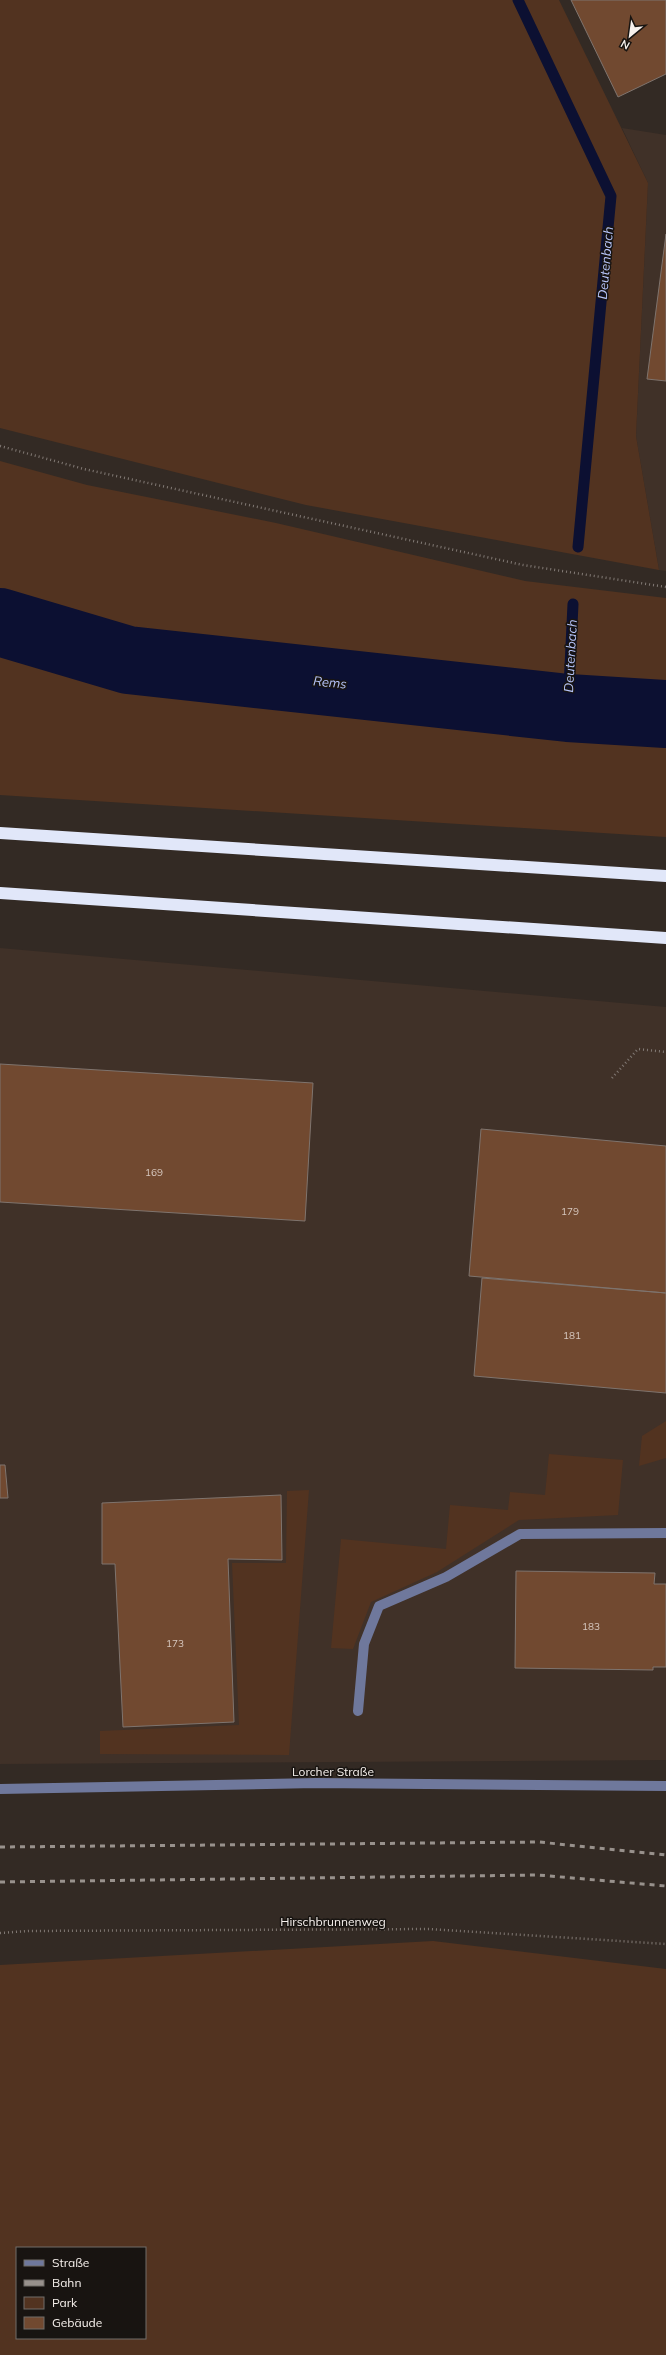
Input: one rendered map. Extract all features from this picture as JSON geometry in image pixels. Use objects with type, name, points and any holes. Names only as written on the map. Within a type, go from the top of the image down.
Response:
[{"type":"highway","points":[[0,833],[666,876]]},
{"type":"highway","points":[[0,892],[666,938]]},
{"type":"street","points":[[358,1711],[364,1644],[379,1606],[446,1576],[520,1534],[666,1534]]},
{"type":"street","name":"Lorcher Straße","points":[[0,1789],[316,1783],[666,1786]]},
{"type":"path","points":[[0,446],[84,469],[523,565],[666,587]]},
{"type":"path","points":[[612,1078],[638,1049],[666,1052]]},
{"type":"path","name":"Hirschbrunnenweg","points":[[0,1934],[28,1931],[429,1929],[666,1944]]},
{"type":"shaded area","points":[[622,128],[666,135],[666,571],[659,570],[636,436],[648,183]]},
{"type":"shaded area","points":[[0,948],[666,1007],[666,1760],[0,1764]]},
{"type":"green space","points":[[0,0],[559,0],[648,183],[636,436],[659,570],[306,505],[0,428]]},
{"type":"green space","points":[[0,461],[87,485],[276,523],[525,581],[666,598],[666,837],[0,795]]},
{"type":"green space","points":[[666,1421],[666,1458],[639,1466],[642,1436]]},
{"type":"green space","points":[[549,1454],[623,1460],[618,1515],[519,1520],[437,1572],[371,1602],[353,1649],[331,1648],[341,1539],[446,1549],[450,1505],[508,1510],[510,1492],[545,1495]]},
{"type":"green space","points":[[309,1490],[289,1755],[100,1754],[100,1731],[239,1725],[232,1563],[286,1563],[287,1491]]},
{"type":"green space","points":[[433,1941],[666,1969],[666,2355],[0,2355],[0,1965]]},
{"type":"building","points":[[571,0],[666,0],[666,74],[618,97]]},
{"type":"building","points":[[666,234],[666,381],[647,379]]},
{"type":"building","points":[[0,1064],[313,1083],[305,1221],[0,1202]]},
{"type":"building","points":[[481,1129],[666,1146],[666,1293],[469,1276]]},
{"type":"building","points":[[482,1278],[666,1293],[666,1393],[474,1376]]},
{"type":"building","points":[[0,1465],[5,1465],[8,1498],[0,1498]]},
{"type":"building","points":[[281,1495],[282,1560],[228,1559],[234,1722],[123,1727],[115,1564],[102,1564],[102,1503]]},
{"type":"building","points":[[516,1571],[655,1573],[654,1584],[666,1584],[666,1667],[653,1667],[653,1670],[515,1668]]},
{"type":"waterway","name":"Deutenbach","points":[[518,0],[611,196],[578,547]]},
{"type":"waterway","name":"Deutenbach","points":[[568,708],[573,604]]},
{"type":"waterway","name":"Rems","points":[[0,622],[128,660],[568,708],[666,714]]},
{"type":"railway","points":[[0,1847],[539,1842],[666,1855]]},
{"type":"railway","points":[[0,1882],[538,1875],[666,1886]]}]
